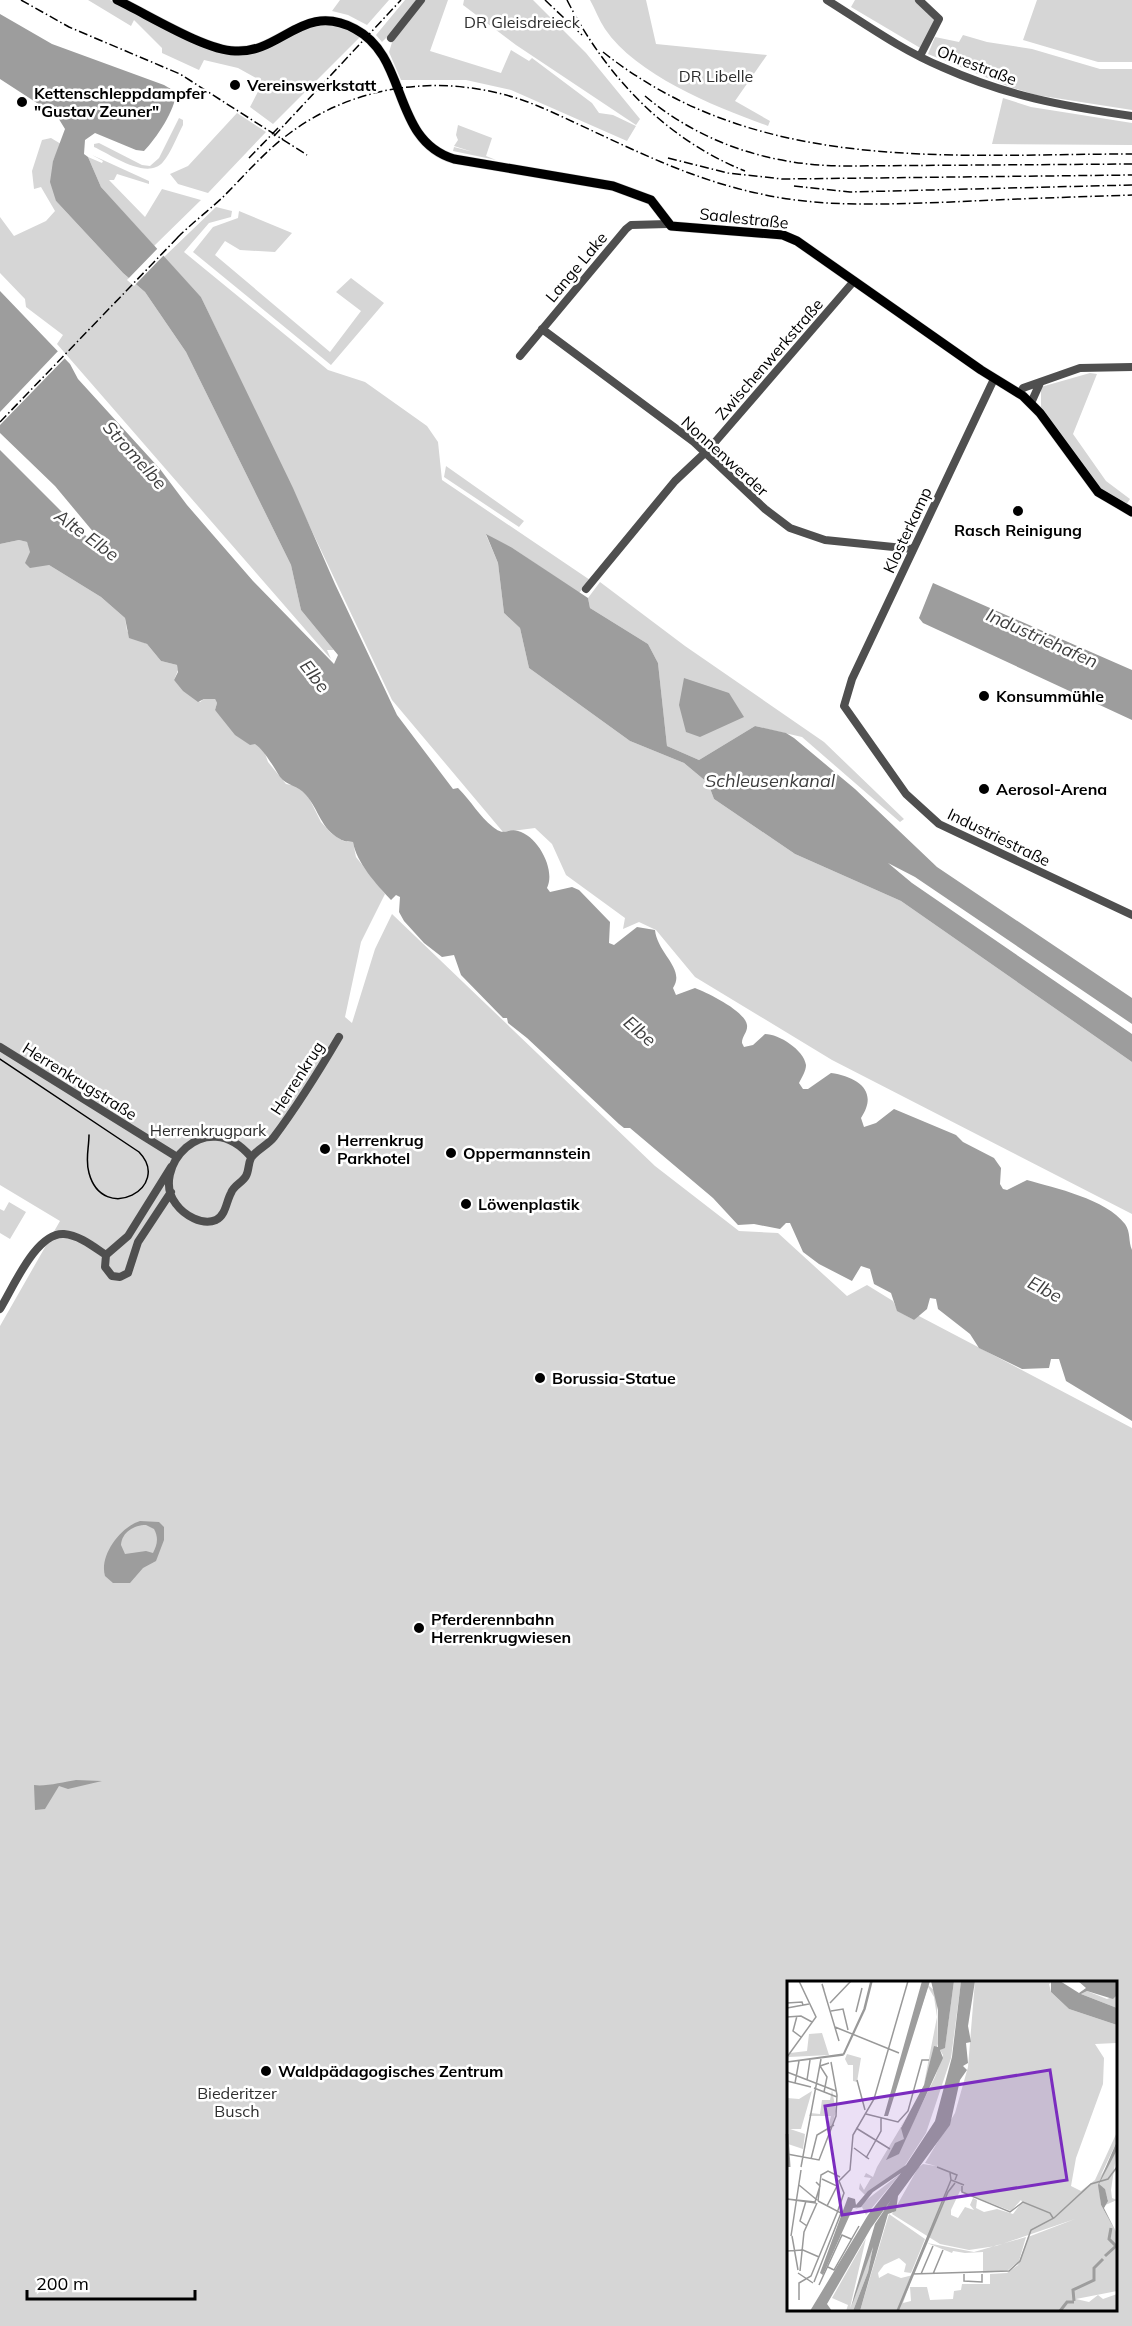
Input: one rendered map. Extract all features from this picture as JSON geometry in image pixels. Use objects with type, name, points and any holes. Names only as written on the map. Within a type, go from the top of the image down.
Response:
[{"type":"main road","points":[[117,0],[226,51],[254,49],[298,26],[320,21],[349,26],[372,41],[385,58],[415,130],[439,153],[454,159],[620,188],[651,200],[668,224]]},
{"type":"main road","name":"Saalestraße","points":[[668,224],[789,237],[994,379],[1020,393],[1031,403],[1098,492],[1132,512]]},
{"type":"street","points":[[391,38],[421,0]]},
{"type":"street","name":"Ohrestraße","points":[[827,0],[921,56],[1008,92],[1049,104],[1132,116]]},
{"type":"street","points":[[919,0],[939,19],[921,56]]},
{"type":"street","name":"Lange Lake","points":[[520,356],[631,225],[668,224]]},
{"type":"street","name":"Zwischenwerkstraße","points":[[586,589],[675,481],[706,452],[854,281]]},
{"type":"street","name":"Nonnenwerder","points":[[542,329],[706,452],[765,509],[790,528],[825,540],[913,549]]},
{"type":"street","points":[[1020,393],[1023,388],[1080,368],[1132,367]]},
{"type":"street","name":"Klosterkamp","points":[[846,694],[994,379]]},
{"type":"street","points":[[1031,403],[1040,383]]},
{"type":"street","name":"Industriestraße","points":[[846,694],[843,702],[846,711],[906,794],[927,814],[954,832],[1132,915]]},
{"type":"street","name":"Herrenkrug","points":[[171,1192],[175,1203],[191,1217],[203,1221],[218,1219],[232,1190],[247,1174],[251,1157],[276,1135],[339,1037]]},
{"type":"street","name":"Herrenkrugstraße","points":[[0,1047],[175,1160]]},
{"type":"street","points":[[175,1160],[171,1192],[138,1242],[128,1273],[118,1277],[110,1274],[105,1267],[106,1255],[128,1236],[175,1160],[195,1142],[215,1136],[230,1141],[251,1157]]},
{"type":"street","points":[[0,1309],[37,1248],[46,1239],[58,1234],[69,1235],[106,1255]]},
{"type":"green space","points":[[88,0],[110,0],[234,55],[312,25],[338,26],[361,36],[273,124],[250,107],[263,82],[238,68],[204,60],[199,70],[162,53],[162,48],[134,20],[131,26]]},
{"type":"green space","points":[[340,0],[389,0],[367,25],[348,15],[332,11]]},
{"type":"green space","points":[[405,0],[448,0],[430,51],[501,73],[511,50],[529,61],[532,58],[592,103],[599,113],[613,115],[636,126],[627,141],[511,90],[466,80],[401,80],[389,52],[394,36],[390,34],[382,42],[376,35]]},
{"type":"green space","name":"DR Gleisdreieck","points":[[464,0],[533,0],[586,53],[640,119],[636,125],[516,45],[463,5]]},
{"type":"green space","name":"DR Libelle","points":[[590,0],[646,0],[656,44],[767,55],[735,101],[770,121],[768,126],[679,88],[637,61],[619,46],[605,29]]},
{"type":"green space","points":[[855,0],[915,0],[936,19],[922,49],[851,7]]},
{"type":"green space","points":[[1037,0],[1132,0],[1132,62],[1098,62],[1023,40]]},
{"type":"green space","points":[[963,35],[987,42],[1032,49],[1100,69],[1132,69],[1132,110],[1036,95],[928,54],[935,37],[959,42]]},
{"type":"green space","points":[[1003,98],[1031,107],[1132,123],[1132,145],[992,144]]},
{"type":"green space","points":[[237,113],[266,132],[208,193],[178,184],[170,174],[188,166]]},
{"type":"green space","points":[[179,118],[183,120],[183,125],[166,158],[156,167],[148,169],[128,164],[94,147],[94,144],[99,143],[142,165],[150,166],[159,158]]},
{"type":"green space","points":[[458,125],[492,138],[486,156],[496,160],[453,151],[454,147],[473,152],[454,146],[458,140],[456,135]]},
{"type":"green space","points":[[51,138],[61,144],[53,161],[56,201],[123,273],[145,292],[186,352],[291,565],[301,610],[334,650],[327,650],[331,659],[57,344],[63,335],[26,307],[25,299],[0,273],[0,217],[14,236],[46,221],[55,211],[41,187],[34,189],[32,171],[42,140]]},
{"type":"green space","points":[[92,155],[149,181],[149,184],[117,174],[114,180],[109,180],[145,217],[162,189],[201,200],[154,246],[101,187],[88,157],[102,163],[103,161]]},
{"type":"green space","points":[[216,207],[232,211],[231,217],[209,223],[184,252],[328,370],[365,382],[427,426],[438,442],[442,480],[590,580],[579,593],[511,547],[486,535],[498,563],[504,613],[520,628],[529,668],[630,741],[684,763],[708,783],[714,799],[795,854],[901,901],[1132,1062],[1132,1214],[832,1060],[695,977],[656,930],[639,922],[623,929],[625,918],[566,875],[552,844],[535,828],[503,832],[392,700],[201,297],[164,257]]},
{"type":"green space","points":[[239,211],[292,233],[275,252],[240,250],[225,241],[215,255],[330,352],[361,311],[336,292],[351,278],[384,303],[331,365],[193,252],[213,227],[238,218]]},
{"type":"green space","points":[[1090,373],[1097,374],[1073,434],[1106,481],[1130,499],[1126,505],[1099,489],[1041,408],[1041,387]]},
{"type":"green space","points":[[446,466],[524,521],[519,527],[444,477]]},
{"type":"green space","points":[[19,540],[27,542],[37,565],[49,565],[101,597],[125,618],[127,631],[133,638],[147,644],[161,661],[177,665],[178,670],[174,680],[200,702],[204,699],[215,699],[217,703],[215,710],[263,748],[268,762],[286,784],[297,786],[308,796],[321,822],[331,833],[343,841],[353,842],[356,857],[385,894],[361,942],[345,1017],[352,1023],[375,949],[392,914],[655,1166],[739,1231],[778,1233],[847,1296],[867,1285],[893,1301],[898,1311],[914,1320],[917,1315],[1132,1428],[1132,2326],[0,2326],[0,1326],[60,1221],[0,1185],[0,544]]},
{"type":"green space","points":[[600,582],[685,646],[824,742],[904,819],[900,822],[802,737],[755,726],[699,760],[667,746],[658,663],[648,644],[590,608],[588,598]]},
{"type":"green space","points":[[9,1202],[26,1212],[10,1239],[0,1233],[0,1209],[4,1211]]},
{"type":"water","points":[[0,14],[52,44],[164,85],[176,92],[173,107],[144,151],[136,150],[95,133],[85,140],[84,154],[88,157],[101,187],[201,297],[293,488],[335,584],[397,715],[453,789],[458,788],[488,823],[497,830],[518,831],[532,839],[547,863],[549,881],[547,888],[550,892],[572,887],[579,890],[610,922],[609,943],[614,945],[637,927],[655,930],[660,946],[674,967],[676,981],[673,988],[676,995],[695,988],[733,1008],[747,1025],[742,1041],[744,1047],[753,1045],[765,1034],[777,1037],[796,1049],[806,1065],[799,1083],[803,1089],[808,1089],[831,1073],[850,1078],[863,1087],[867,1093],[868,1100],[861,1118],[864,1127],[876,1123],[894,1109],[956,1135],[963,1142],[994,1158],[1001,1168],[1000,1184],[1003,1189],[1007,1190],[1027,1180],[1093,1201],[1116,1215],[1127,1227],[1132,1250],[1132,1421],[1066,1381],[1059,1359],[1051,1359],[1049,1368],[1022,1369],[979,1348],[970,1334],[938,1309],[936,1299],[930,1298],[927,1309],[914,1320],[897,1311],[891,1293],[874,1284],[870,1269],[861,1266],[852,1281],[819,1264],[803,1252],[790,1223],[786,1223],[780,1229],[754,1224],[738,1225],[713,1198],[630,1128],[624,1128],[619,1124],[508,1023],[507,1018],[503,1018],[461,975],[454,955],[442,957],[424,943],[399,912],[400,897],[396,895],[391,900],[368,873],[358,857],[353,842],[343,841],[328,830],[303,792],[280,777],[258,746],[250,745],[235,735],[215,710],[217,703],[215,699],[204,699],[198,702],[183,691],[174,680],[178,672],[177,665],[161,661],[147,644],[129,638],[125,618],[101,597],[49,565],[30,568],[25,563],[30,552],[27,542],[19,540],[0,544],[0,450],[98,548],[103,550],[105,546],[55,486],[0,433],[0,291],[70,364],[78,379],[160,469],[187,505],[253,581],[334,664],[338,655],[301,610],[291,565],[186,352],[145,292],[123,273],[56,201],[50,182],[53,161],[65,129],[57,116],[0,79]]},
{"type":"water","name":"Schleusenkanal","points":[[486,534],[511,547],[588,598],[590,608],[648,644],[658,663],[667,746],[699,760],[755,726],[786,733],[794,738],[855,789],[937,867],[1132,998],[1132,1024],[915,877],[888,863],[912,883],[1132,1034],[1132,1062],[901,901],[795,854],[714,799],[708,783],[684,763],[630,741],[529,668],[520,628],[504,613],[498,563]]},
{"type":"water","name":"Industriehafen","points":[[933,583],[1132,670],[1132,720],[923,623],[919,618]]},
{"type":"water","points":[[684,678],[729,693],[744,717],[700,737],[686,732],[679,705]]},
{"type":"water","points":[[140,1521],[159,1522],[164,1527],[164,1540],[156,1561],[143,1568],[130,1583],[113,1583],[105,1576],[104,1568],[108,1551],[125,1529]],"holes":[[[146,1525],[154,1529],[157,1541],[153,1553],[146,1551],[125,1554],[121,1545],[129,1530]]]},
{"type":"water","points":[[76,1780],[102,1781],[68,1789],[59,1786],[45,1809],[35,1810],[34,1785]]},
{"type":"pier","points":[[159,247],[165,254],[134,286],[127,280]]},
{"type":"pier","points":[[59,350],[66,357],[0,425],[0,412]]},
{"type":"tram line","points":[[0,1059],[139,1152],[147,1165],[148,1177],[142,1188],[132,1195],[120,1198],[108,1197],[97,1188],[88,1168],[89,1135]]},
{"type":"railway","points":[[21,0],[69,27],[180,74],[307,155]]},
{"type":"railway","points":[[274,136],[401,0]]},
{"type":"railway","points":[[545,0],[582,35]]},
{"type":"railway","points":[[567,0],[582,28],[600,54],[640,102],[689,141],[716,158],[745,171]]},
{"type":"railway","points":[[603,52],[663,92],[725,120],[790,138],[857,149],[925,154],[1132,154]]},
{"type":"railway","points":[[177,238],[290,133],[319,115],[349,101],[381,91],[414,86],[481,89],[513,97],[545,109],[677,169],[732,187],[784,198],[832,203],[880,204],[1132,195]]},
{"type":"railway","points":[[645,96],[689,127],[713,139],[762,156],[815,165],[1132,164]]},
{"type":"railway","points":[[249,158],[278,128]]},
{"type":"railway","points":[[668,158],[728,173],[782,179],[1132,175]]},
{"type":"railway","points":[[794,186],[850,192],[1132,185]]},
{"type":"railway","points":[[0,422],[181,234]]},
{"type":"place","name":"Vereinswerkstatt","points":[[235,85]]},
{"type":"place","name":"Kettenschleppdampfer \"Gustav Zeuner\"","points":[[22,102]]},
{"type":"place","name":"Rasch Reinigung","points":[[1018,511]]},
{"type":"place","name":"Konsummühle","points":[[984,696]]},
{"type":"place","name":"Aerosol-Arena","points":[[984,789]]},
{"type":"place","name":"Herrenkrug Parkhotel","points":[[325,1149]]},
{"type":"place","name":"Oppermannstein","points":[[451,1153]]},
{"type":"place","name":"Löwenplastik","points":[[466,1204]]},
{"type":"place","name":"Borussia-Statue","points":[[540,1378]]},
{"type":"place","name":"Pferderennbahn Herrenkrugwiesen","points":[[419,1628]]},
{"type":"place","name":"Waldpädagogisches Zentrum","points":[[266,2071]]},
{"type":"water label","name":"Stromelbe","points":[[135,455]]},
{"type":"water label","name":"Alte Elbe","points":[[87,535]]},
{"type":"water label","name":"Elbe","points":[[315,676]]},
{"type":"water label","name":"Elbe","points":[[640,1031]]},
{"type":"water label","name":"Elbe","points":[[1045,1289]]},
{"type":"park label","name":"Herrenkrugpark","points":[[208,1130]]},
{"type":"park label","name":"Biederitzer Busch","points":[[237,2102]]}]
